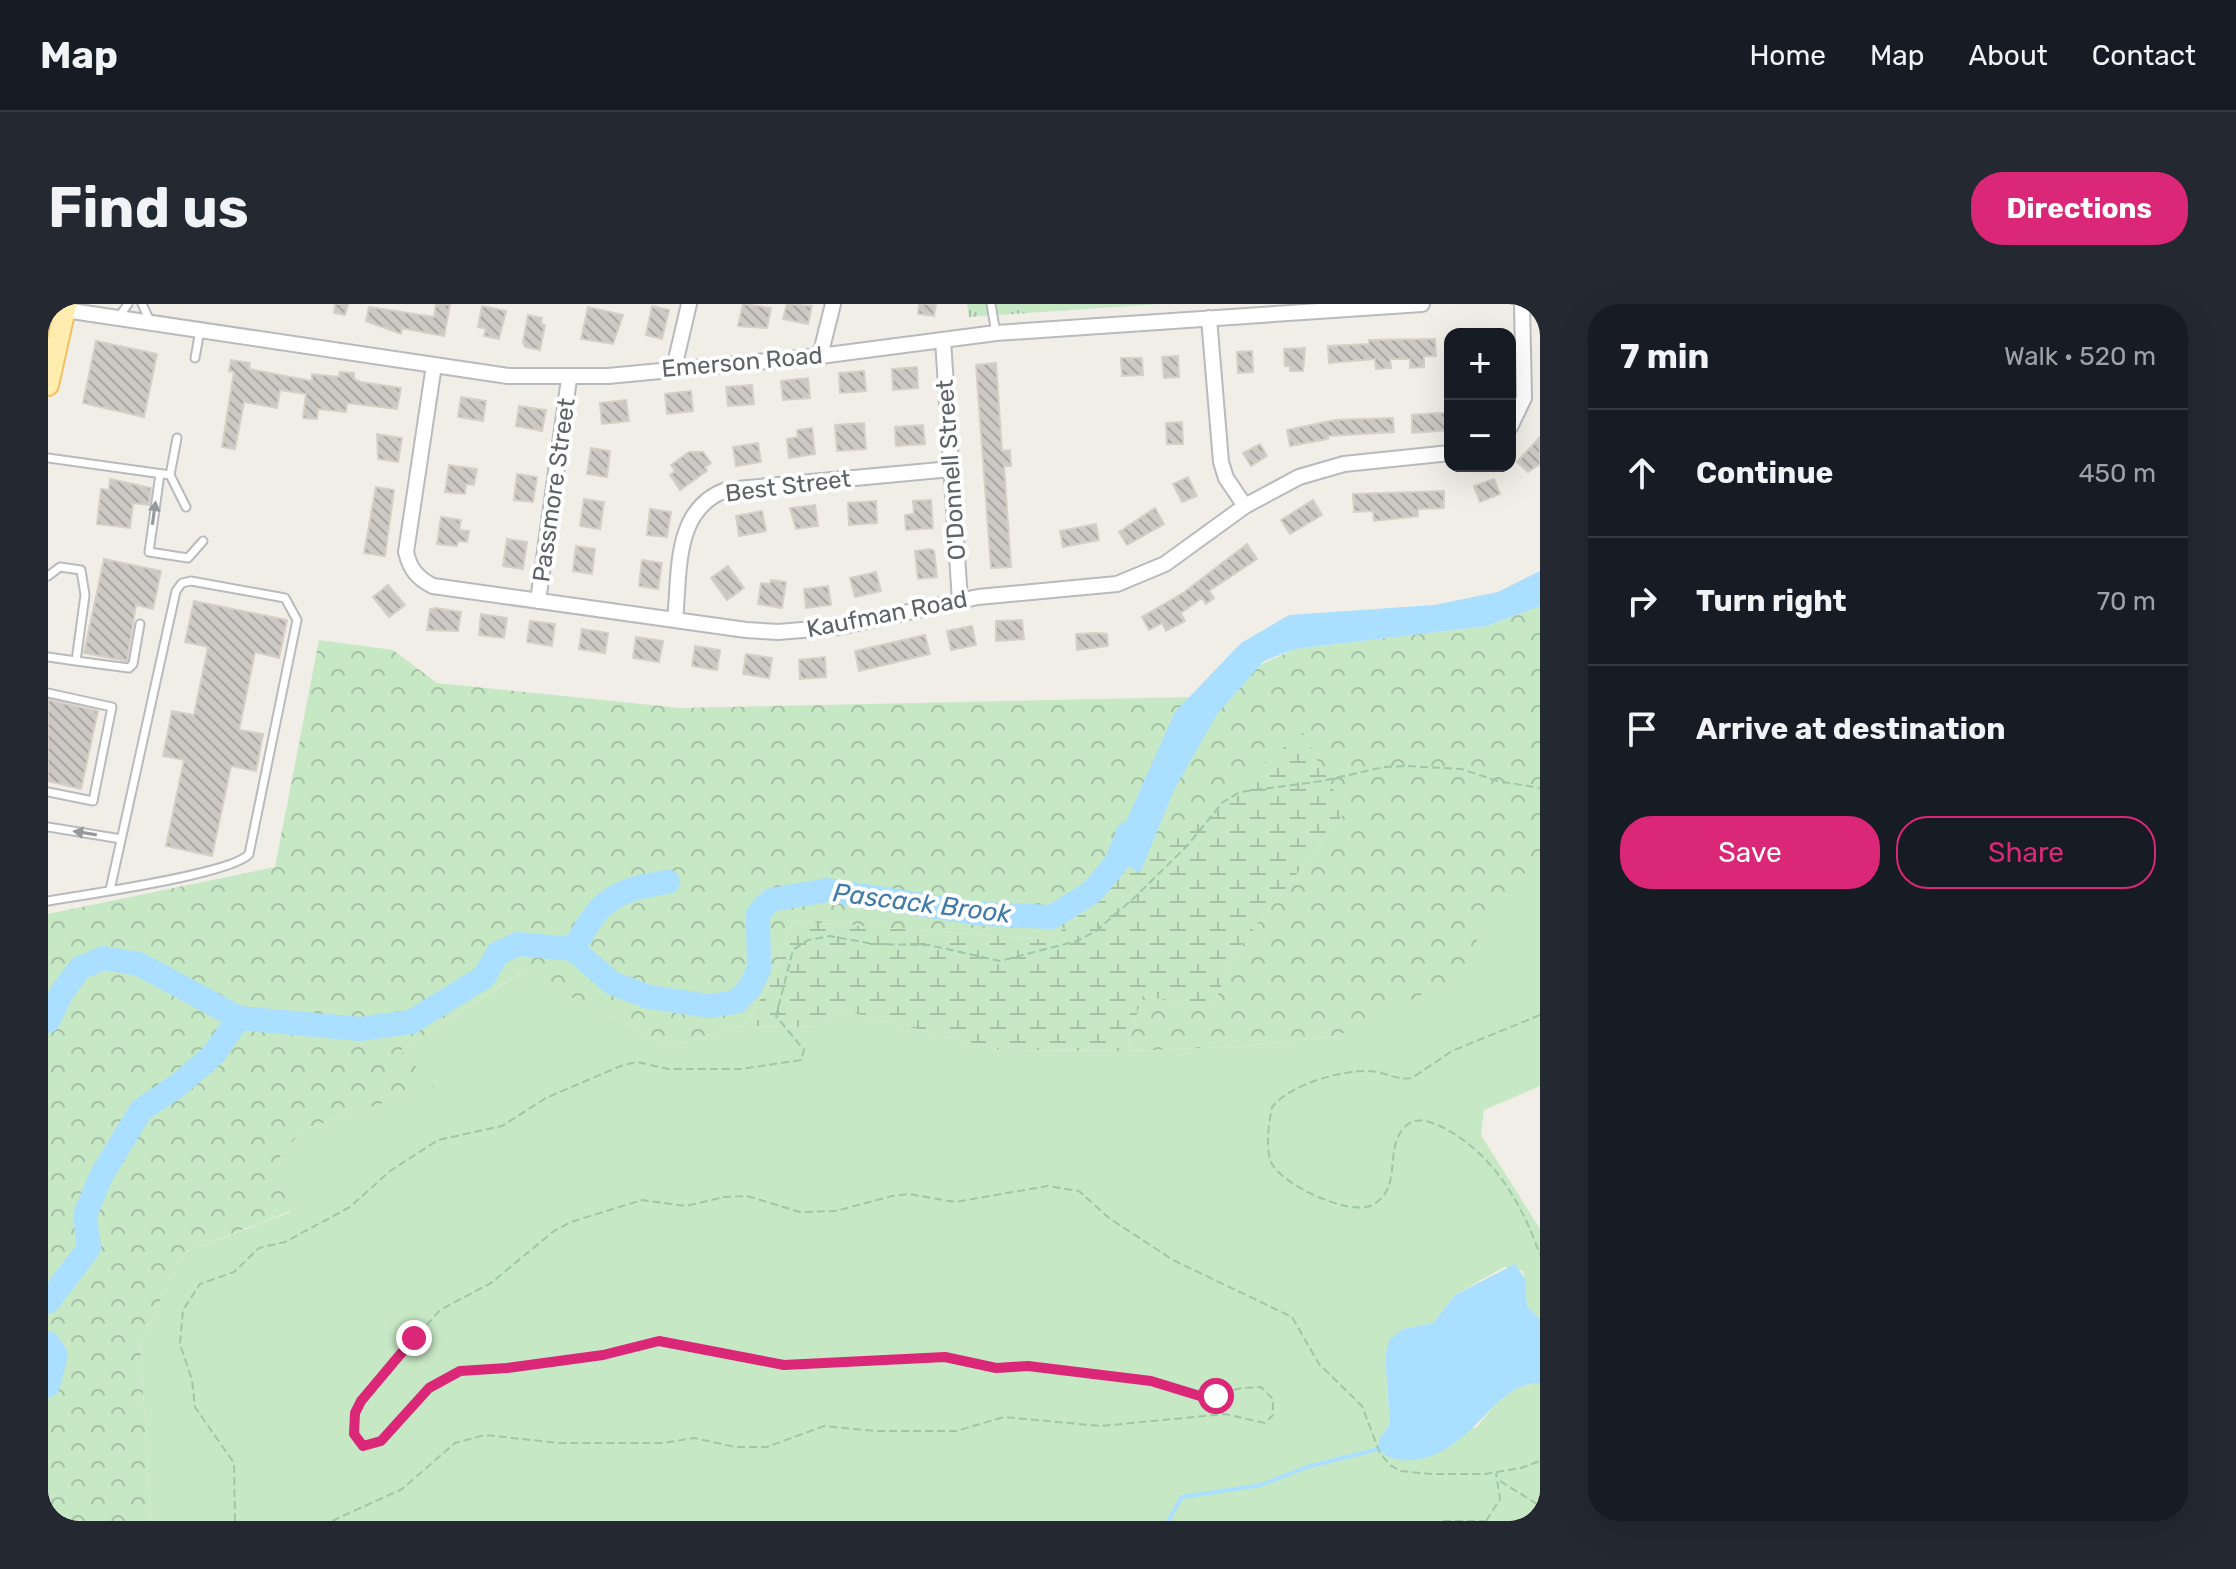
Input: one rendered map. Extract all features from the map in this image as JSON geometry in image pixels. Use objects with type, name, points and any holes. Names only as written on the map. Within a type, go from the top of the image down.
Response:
[{"type":"main road","points":[[48,385],[66,307]]},
{"type":"street","points":[[674,368],[689,304]]},
{"type":"street","points":[[820,356],[833,304]]},
{"type":"street","name":"Emerson Road","points":[[66,307],[118,318],[508,376],[569,379],[820,356],[996,333],[1422,304]]},
{"type":"street","points":[[1516,415],[1524,398],[1522,304]]},
{"type":"street","points":[[1209,318],[1221,462],[1226,478],[1245,506]]},
{"type":"street","name":"O'Donnell Street","points":[[943,340],[960,601]]},
{"type":"street","name":"Kaufman Road","points":[[434,365],[407,541],[408,562],[413,572],[433,586],[746,630],[809,631],[960,601],[1093,588],[1140,576],[1165,564],[1245,506],[1283,485],[1321,470],[1444,454]]},
{"type":"street","name":"Passmore Street","points":[[538,601],[569,379]]},
{"type":"street","name":"Best Street","points":[[675,620],[685,532],[694,510],[714,494],[726,490],[951,469]]},
{"type":"lane","points":[[118,318],[128,304]]},
{"type":"lane","points":[[142,304],[151,323]]},
{"type":"lane","points":[[991,304],[996,333]]},
{"type":"lane","points":[[195,358],[200,330]]},
{"type":"lane","points":[[177,438],[170,475],[186,507]]},
{"type":"lane","points":[[48,458],[170,475]]},
{"type":"lane","points":[[160,474],[149,552],[188,558],[203,541]]},
{"type":"lane","points":[[48,576],[60,567],[81,570],[84,577],[76,661]]},
{"type":"lane","points":[[48,901],[110,890],[222,868],[244,861],[249,854],[297,620],[285,598],[191,581],[182,583],[176,591],[110,890]]},
{"type":"lane","points":[[48,657],[129,668],[133,664],[140,624]]},
{"type":"lane","points":[[48,693],[112,707],[93,801],[48,792]]},
{"type":"lane","points":[[48,827],[121,839]]},
{"type":"path","points":[[235,1521],[234,1463],[195,1407],[192,1380],[180,1344],[180,1321],[190,1297],[200,1284],[239,1269],[259,1248],[285,1242],[350,1207],[390,1171],[438,1140],[502,1126],[546,1098],[631,1063],[680,1070],[741,1069],[801,1060],[804,1050],[780,1024],[776,1012],[793,950],[818,937],[929,945],[1000,961],[1086,938],[1176,857],[1231,795],[1240,792],[1322,781],[1384,767],[1407,766],[1461,769],[1498,781],[1540,788]]},
{"type":"path","points":[[1540,1015],[1452,1051],[1412,1078],[1366,1071],[1303,1087],[1272,1107],[1268,1149],[1273,1167],[1286,1178],[1333,1203],[1362,1209],[1377,1202],[1389,1189],[1396,1145],[1403,1129],[1412,1122],[1429,1121],[1465,1139],[1483,1155],[1529,1224],[1540,1255]]},
{"type":"path","points":[[332,1521],[402,1489],[455,1443],[485,1435],[559,1443],[664,1443],[694,1438],[736,1447],[767,1447],[824,1426],[875,1431],[956,1431],[1004,1417],[1101,1426],[1225,1414],[1265,1423],[1273,1415],[1273,1399],[1261,1387],[1241,1388],[1209,1397],[1151,1381],[1028,1366],[996,1368],[945,1357],[784,1365],[659,1341],[603,1355],[460,1371],[429,1388],[381,1441],[363,1446],[355,1440],[353,1425],[361,1401],[430,1320],[454,1300],[491,1283],[554,1231],[634,1201],[686,1206],[737,1196],[813,1212],[836,1211],[909,1194],[955,1202],[1029,1187],[1070,1187],[1109,1218],[1173,1260],[1292,1317],[1319,1364],[1362,1406],[1380,1453],[1400,1471],[1431,1474],[1496,1472],[1540,1461]]},
{"type":"path","points":[[1443,1521],[1486,1521],[1500,1499],[1496,1472]]},
{"type":"path","points":[[1499,1480],[1540,1506]]},
{"type":"green space","points":[[967,304],[1160,304],[969,317]]},
{"type":"green space","points":[[1540,606],[1540,859],[1477,917],[1477,968],[1337,1036],[1246,1046],[1127,1051],[1142,996],[1212,1008],[1235,953],[1345,812],[1142,857],[1051,940],[792,921],[772,978],[745,1026],[669,1046],[521,972],[401,1050],[434,1086],[302,1130],[279,1158],[290,1211],[183,1253],[140,1343],[151,1521],[48,1521],[48,914],[275,867],[319,640],[393,650],[437,683],[680,708],[1190,697],[1295,649],[1487,626]]},
{"type":"green space","points":[[1303,733],[1345,812],[1235,953],[1212,1008],[1142,996],[1127,1051],[1001,1050],[833,1008],[821,1027],[745,1026],[772,978],[792,921],[1051,940],[1142,857]]},
{"type":"green space","points":[[1540,859],[1540,1086],[1484,1110],[1481,1135],[1540,1229],[1540,1320],[1527,1306],[1523,1271],[1504,1267],[1455,1295],[1433,1323],[1403,1329],[1385,1356],[1390,1424],[1379,1439],[1477,1427],[1496,1404],[1512,1391],[1530,1384],[1540,1384],[1540,1521],[151,1521],[140,1343],[183,1253],[290,1212],[278,1158],[302,1130],[433,1086],[401,1050],[522,972],[669,1046],[745,1026],[821,1027],[833,1008],[1001,1050],[1127,1051],[1246,1046],[1337,1036]]},
{"type":"water","points":[[1540,571],[1540,606],[1487,626],[1295,649],[1264,661],[1217,714],[1174,790],[1140,873],[1110,857],[1175,712],[1241,643],[1289,615],[1434,605],[1498,592]]},
{"type":"water","points":[[1515,1264],[1525,1279],[1527,1306],[1540,1320],[1540,1384],[1524,1386],[1509,1393],[1468,1432],[1434,1455],[1398,1460],[1386,1455],[1378,1449],[1379,1439],[1390,1424],[1385,1356],[1390,1339],[1403,1329],[1433,1323],[1455,1295]]},
{"type":"building","points":[[335,304],[348,304],[345,315],[334,313]]},
{"type":"building","points":[[436,304],[450,305],[444,336],[402,328],[401,334],[366,321],[369,307],[434,317]]},
{"type":"building","points":[[743,304],[771,308],[767,328],[738,326]]},
{"type":"building","points":[[787,304],[812,306],[808,324],[783,319]]},
{"type":"building","points":[[919,304],[936,304],[934,316],[918,314]]},
{"type":"building","points":[[482,306],[506,311],[499,339],[484,336],[486,329],[478,327]]},
{"type":"building","points":[[652,306],[669,310],[662,339],[646,335]]},
{"type":"building","points":[[588,307],[623,315],[613,344],[581,339]]},
{"type":"building","points":[[528,315],[542,318],[541,324],[545,325],[540,350],[525,347],[523,342]]},
{"type":"building","points":[[1435,339],[1436,356],[1424,356],[1424,367],[1410,368],[1410,359],[1390,359],[1391,368],[1376,369],[1375,359],[1329,363],[1328,346],[1369,344],[1369,340]]},
{"type":"building","points":[[96,341],[157,354],[144,417],[83,403]]},
{"type":"building","points":[[1305,348],[1303,371],[1290,371],[1290,366],[1285,366],[1284,349]]},
{"type":"building","points":[[1252,351],[1253,372],[1238,373],[1237,352]]},
{"type":"building","points":[[1178,356],[1179,377],[1164,378],[1162,357]]},
{"type":"building","points":[[1121,358],[1142,358],[1143,375],[1122,376]]},
{"type":"building","points":[[231,360],[250,363],[249,369],[312,381],[312,374],[339,377],[340,372],[354,373],[354,379],[361,382],[401,388],[397,409],[347,403],[346,412],[318,409],[317,419],[303,418],[306,394],[280,390],[277,408],[244,402],[235,449],[222,447],[234,372],[229,371]]},
{"type":"building","points":[[996,363],[1002,451],[1010,450],[1011,466],[1004,466],[1011,567],[991,568],[976,365]]},
{"type":"building","points":[[917,367],[918,388],[893,390],[892,369]]},
{"type":"building","points":[[864,371],[866,391],[840,393],[839,373]]},
{"type":"building","points":[[808,378],[810,398],[783,400],[781,381]]},
{"type":"building","points":[[752,385],[754,404],[728,406],[726,387]]},
{"type":"building","points":[[691,391],[693,411],[667,414],[665,394]]},
{"type":"building","points":[[461,397],[486,401],[483,421],[458,417]]},
{"type":"building","points":[[626,400],[629,421],[602,424],[600,403]]},
{"type":"building","points":[[519,406],[546,410],[542,431],[516,426]]},
{"type":"building","points":[[1444,413],[1444,430],[1412,433],[1412,415]]},
{"type":"building","points":[[1393,418],[1394,432],[1328,436],[1328,439],[1290,446],[1287,430],[1335,420]]},
{"type":"building","points":[[1182,422],[1183,444],[1167,444],[1166,423]]},
{"type":"building","points":[[864,423],[866,449],[837,451],[835,425]]},
{"type":"building","points":[[923,425],[925,444],[896,446],[895,427]]},
{"type":"building","points":[[812,428],[815,454],[789,458],[787,439],[798,437],[797,430]]},
{"type":"building","points":[[377,434],[402,438],[398,462],[378,459]]},
{"type":"building","points":[[1540,437],[1540,464],[1528,472],[1517,462]]},
{"type":"building","points":[[758,443],[761,462],[736,466],[733,447]]},
{"type":"building","points":[[1260,444],[1267,456],[1251,466],[1243,453]]},
{"type":"building","points":[[591,448],[610,451],[607,477],[587,474]]},
{"type":"building","points":[[689,452],[703,452],[711,463],[705,467],[707,471],[680,490],[670,475],[675,471],[671,465]]},
{"type":"building","points":[[449,465],[477,469],[474,485],[466,484],[465,494],[445,492]]},
{"type":"building","points":[[517,474],[537,477],[533,502],[514,500]]},
{"type":"building","points":[[1188,477],[1197,496],[1182,502],[1173,484]]},
{"type":"building","points":[[110,479],[151,488],[149,505],[133,503],[130,528],[97,524],[101,489],[109,490]]},
{"type":"building","points":[[1494,479],[1500,494],[1480,502],[1474,486]]},
{"type":"building","points":[[376,487],[394,490],[385,556],[364,553]]},
{"type":"building","points":[[1444,491],[1444,508],[1418,509],[1418,516],[1374,521],[1373,511],[1354,512],[1353,494]]},
{"type":"building","points":[[584,499],[604,502],[600,529],[580,526]]},
{"type":"building","points":[[931,500],[933,528],[906,530],[905,515],[914,514],[913,501]]},
{"type":"building","points":[[1313,500],[1322,515],[1290,534],[1281,520]]},
{"type":"building","points":[[876,501],[877,523],[849,525],[848,503]]},
{"type":"building","points":[[815,505],[818,526],[796,529],[790,508]]},
{"type":"building","points":[[1155,508],[1164,524],[1127,545],[1119,532]]},
{"type":"building","points":[[650,509],[671,512],[667,537],[647,535]]},
{"type":"building","points":[[762,511],[766,531],[739,536],[736,516]]},
{"type":"building","points":[[441,517],[461,520],[459,530],[469,531],[467,542],[458,541],[457,546],[437,544]]},
{"type":"building","points":[[1096,524],[1099,540],[1063,547],[1060,531]]},
{"type":"building","points":[[507,539],[527,542],[523,569],[503,566]]},
{"type":"building","points":[[1247,544],[1257,559],[1209,591],[1214,598],[1206,604],[1202,598],[1181,613],[1185,621],[1166,631],[1162,623],[1149,630],[1142,617],[1183,593]]},
{"type":"building","points":[[576,546],[595,549],[592,574],[573,571]]},
{"type":"building","points":[[915,551],[934,551],[937,577],[918,579]]},
{"type":"building","points":[[104,559],[161,571],[153,609],[136,605],[127,661],[84,653]]},
{"type":"building","points":[[642,560],[662,563],[658,589],[639,586]]},
{"type":"building","points":[[728,566],[744,588],[727,600],[711,578]]},
{"type":"building","points":[[876,572],[881,591],[855,597],[850,578]]},
{"type":"building","points":[[771,580],[786,582],[782,608],[758,604],[761,583],[770,584]]},
{"type":"building","points":[[388,585],[405,605],[389,617],[373,597]]},
{"type":"building","points":[[828,586],[831,605],[806,608],[804,589]]},
{"type":"building","points":[[194,601],[287,620],[279,658],[255,652],[239,730],[263,734],[256,771],[231,766],[212,856],[166,846],[184,760],[163,756],[172,711],[194,715],[208,647],[185,642]]},
{"type":"building","points":[[430,609],[461,612],[458,631],[427,630]]},
{"type":"building","points":[[481,614],[507,618],[504,638],[479,635]]},
{"type":"building","points":[[1022,620],[1024,639],[996,641],[996,621]]},
{"type":"building","points":[[530,621],[555,624],[552,646],[527,642]]},
{"type":"building","points":[[972,626],[976,645],[951,650],[947,631]]},
{"type":"building","points":[[582,629],[608,633],[605,653],[579,649]]},
{"type":"building","points":[[1076,634],[1107,634],[1108,646],[1077,650]]},
{"type":"building","points":[[925,635],[930,654],[859,671],[855,651]]},
{"type":"building","points":[[636,637],[663,641],[659,662],[633,658]]},
{"type":"building","points":[[695,646],[720,650],[717,670],[692,666]]},
{"type":"building","points":[[746,654],[772,658],[769,678],[743,674]]},
{"type":"building","points":[[825,657],[826,677],[800,679],[799,660]]},
{"type":"building","points":[[48,700],[98,711],[81,789],[48,781]]},
{"type":"waterway","name":"Pascack Brook","points":[[48,1021],[62,992],[80,968],[104,958],[139,964],[239,1018],[360,1029],[411,1022],[484,977],[498,953],[518,944],[573,949],[612,983],[649,997],[709,1006],[736,1002],[750,988],[759,969],[758,914],[771,900],[827,890],[982,914],[1052,917],[1092,892],[1116,863],[1128,833]]},
{"type":"waterway","points":[[573,949],[592,919],[610,900],[633,889],[668,882]]},
{"type":"waterway","name":"Pascack Brook","points":[[48,1302],[89,1248],[85,1215],[101,1176],[141,1110],[177,1086],[213,1055],[239,1018]]},
{"type":"waterway","name":"Pascack Brook","points":[[48,1343],[56,1355],[48,1385]]},
{"type":"waterway","points":[[1168,1521],[1182,1497],[1261,1485],[1307,1467],[1378,1449]]},
{"type":"route","points":[[414,1338],[361,1401],[353,1425],[358,1444],[371,1446],[381,1441],[409,1414],[429,1388],[460,1371],[527,1366],[548,1360],[603,1355],[659,1341],[706,1353],[784,1365],[861,1358],[945,1357],[986,1367],[1028,1366],[1151,1381],[1200,1396],[1216,1396]]}]
